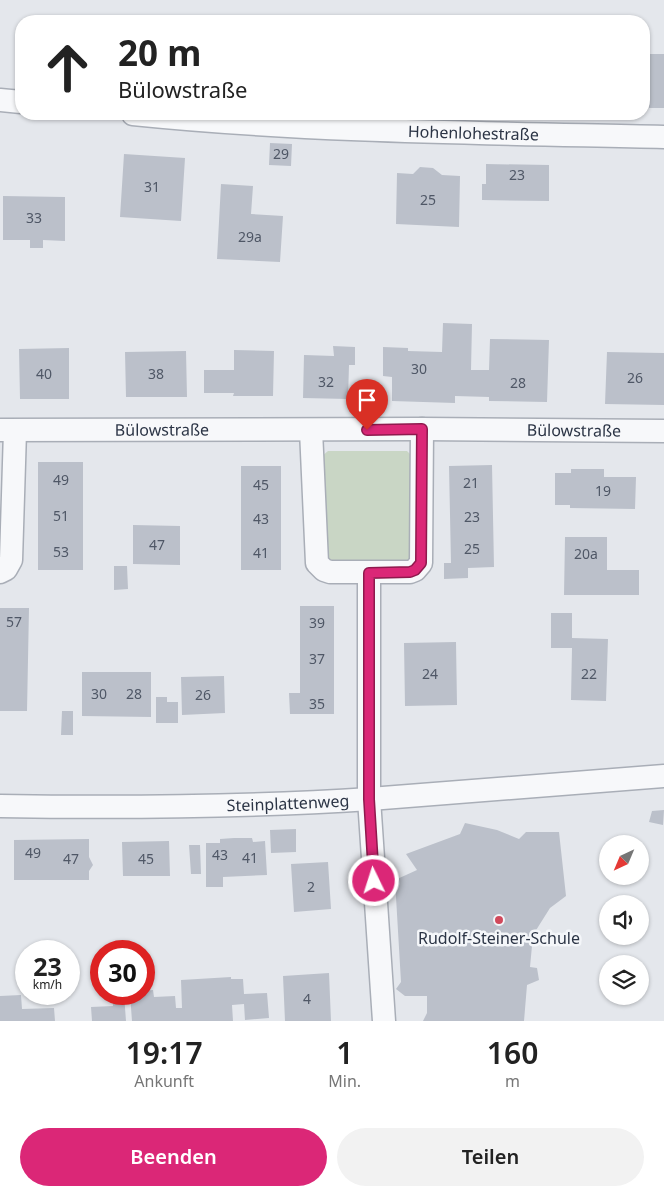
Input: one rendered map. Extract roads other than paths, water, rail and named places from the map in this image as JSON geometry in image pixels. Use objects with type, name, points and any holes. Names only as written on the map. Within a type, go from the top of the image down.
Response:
[{"type":"street","points":[[0,100],[15,101]]},
{"type":"street","name":"Hohenlohestraße","points":[[190,120],[432,132],[664,137]]},
{"type":"street","points":[[311,430],[317,563],[330,572],[369,573],[410,572],[415,570],[421,563],[422,429]]},
{"type":"street","name":"Bülowstraße","points":[[0,572],[6,570],[11,560],[7,430],[422,429],[664,431]]},
{"type":"street","points":[[369,573],[369,799],[384,1021]]},
{"type":"street","name":"Steinplattenweg","points":[[0,806],[224,805],[369,799],[664,776]]},
{"type":"place","name":"Rudolf-Steiner-Schule","points":[[499,920]]}]
